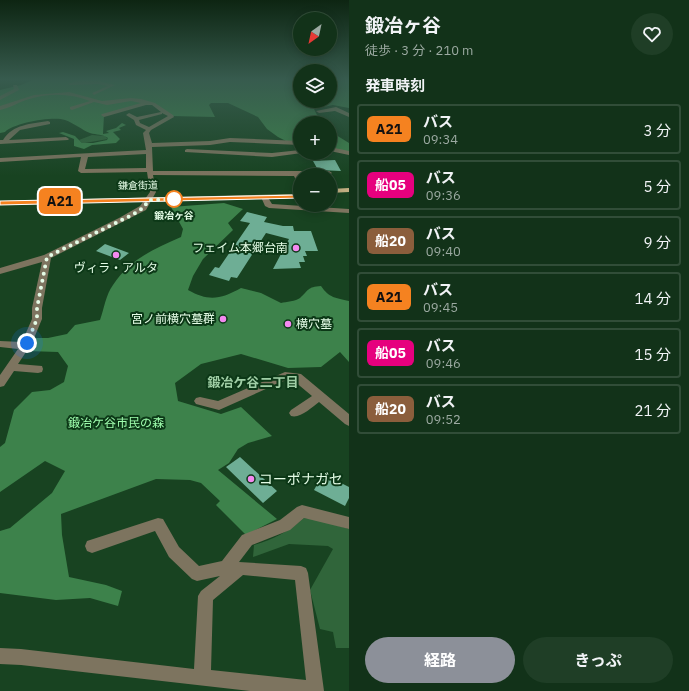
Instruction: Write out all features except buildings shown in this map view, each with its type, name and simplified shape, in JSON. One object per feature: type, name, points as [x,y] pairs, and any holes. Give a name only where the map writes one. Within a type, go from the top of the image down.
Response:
[{"type":"main road","points":[[337,191],[349,190]]},
{"type":"main road","name":"鎌倉街道","points":[[0,203],[293,192]]},
{"type":"main road","name":"鎌倉街道","points":[[0,197],[293,196]]},
{"type":"main road","points":[[337,196],[349,196]]},
{"type":"street","points":[[104,115],[117,111]]},
{"type":"street","points":[[0,271],[47,257],[132,215],[143,208],[150,197],[153,188],[150,180],[149,148],[146,133],[172,116],[164,111]]},
{"type":"street","points":[[136,119],[160,113]]},
{"type":"street","points":[[129,115],[136,119],[138,124],[149,130]]},
{"type":"street","points":[[3,142],[11,131],[18,128],[48,124]]},
{"type":"street","points":[[3,142],[58,143],[66,139]]},
{"type":"street","points":[[0,160],[23,160],[230,140],[293,143]]},
{"type":"street","points":[[337,150],[349,153]]},
{"type":"street","points":[[187,151],[272,155],[293,153]]},
{"type":"street","points":[[85,154],[81,171],[293,174]]},
{"type":"street","points":[[265,197],[268,206],[349,211]]},
{"type":"street","points":[[0,383],[27,343],[37,319],[37,308],[47,257]]},
{"type":"street","points":[[0,344],[24,346]]},
{"type":"street","points":[[10,367],[38,369]]},
{"type":"street","points":[[200,400],[219,406],[285,376],[297,377],[349,421]]},
{"type":"street","points":[[295,413],[320,396]]},
{"type":"street","points":[[92,546],[158,524],[174,552],[197,574],[226,567],[247,540],[284,525],[302,511],[349,523]]},
{"type":"street","points":[[0,656],[21,656],[202,678],[316,689],[301,574],[242,568],[206,596],[202,678]]},
{"type":"green space","points":[[0,111],[117,111],[104,115],[103,134],[109,133],[106,131],[116,128],[122,123],[126,125],[119,128],[121,130],[113,132],[120,139],[116,143],[92,145],[84,149],[74,146],[74,139],[59,133],[63,132],[75,136],[82,143],[93,143],[107,140],[108,138],[102,135],[90,133],[68,121],[59,119],[25,123],[0,133]]},
{"type":"green space","points":[[164,111],[212,111],[215,117],[171,116]]},
{"type":"green space","points":[[246,111],[315,111],[318,116],[293,116],[293,143],[278,137],[267,129],[258,117]]},
{"type":"green space","points":[[92,135],[105,136],[108,139],[85,143],[82,143],[79,140]]},
{"type":"green space","points":[[337,136],[349,143],[349,153],[337,150]]},
{"type":"green space","name":"鍛冶ケ谷市民の森","points":[[224,203],[243,209],[228,223],[233,230],[203,259],[193,276],[188,290],[195,294],[215,298],[227,295],[241,288],[261,293],[281,303],[294,301],[300,298],[311,288],[321,286],[330,295],[349,301],[349,362],[340,352],[321,367],[288,368],[241,354],[201,364],[175,383],[178,401],[221,414],[241,407],[272,436],[248,443],[238,449],[229,463],[218,470],[277,519],[246,535],[216,505],[220,501],[201,483],[190,480],[156,479],[61,514],[62,535],[69,577],[106,585],[122,591],[118,606],[90,598],[56,600],[0,593],[0,531],[10,528],[52,493],[65,471],[45,461],[0,492],[0,447],[5,443],[14,410],[32,392],[50,390],[64,382],[68,366],[58,352],[27,351],[35,338],[48,338],[67,334],[75,325],[100,320],[111,289],[127,268],[143,256],[181,237],[183,229],[171,207]]},
{"type":"green space","points":[[304,518],[319,520],[349,529],[349,648],[336,648],[333,632],[320,629],[310,590],[333,549],[328,546],[289,544],[253,557],[254,545],[280,534]]},
{"type":"bus line","name":"A21","points":[[0,203],[293,196]]},
{"type":"place","name":"鍛冶ヶ谷","points":[[174,199]]},
{"type":"place","name":"フェイム本郷台南","points":[[296,248]]},
{"type":"place","name":"ヴィラ・アルタ","points":[[116,255]]},
{"type":"place","name":"宮ノ前横穴墓群","points":[[223,319]]},
{"type":"place","name":"横穴墓","points":[[288,324]]},
{"type":"place","name":"コーポナガセ","points":[[251,479]]},
{"type":"district","name":"鍛冶ケ谷二丁目","points":[[253,382]]},
{"type":"route","points":[[27,343],[37,319],[37,308],[47,257],[132,215],[143,208],[144,204],[149,200],[178,199],[174,199]]}]
